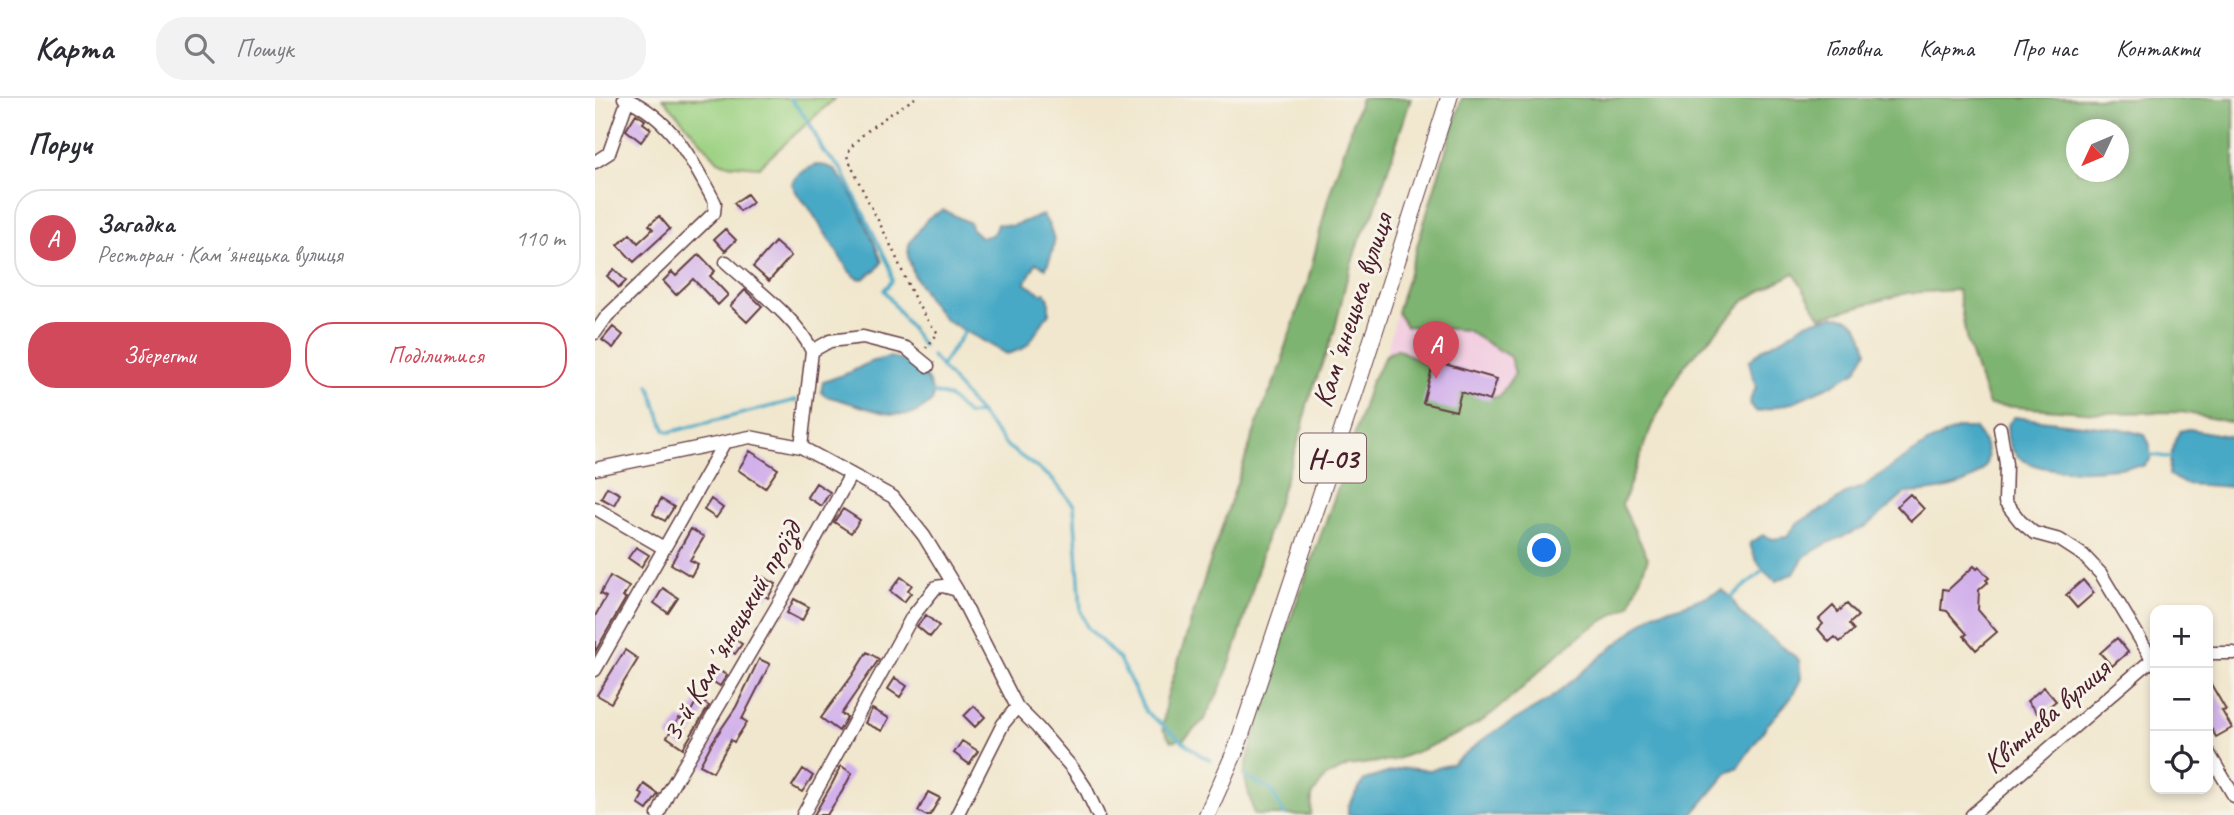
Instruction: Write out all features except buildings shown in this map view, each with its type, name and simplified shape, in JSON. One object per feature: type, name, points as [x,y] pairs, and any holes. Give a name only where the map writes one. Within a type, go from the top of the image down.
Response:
[{"type":"main road","name":"Камʼянецька вулиця","points":[[1207,815],[1237,747],[1449,98]]},
{"type":"street","points":[[595,162],[609,153],[626,99],[639,104],[675,135],[715,203],[714,213],[607,316],[595,332]]},
{"type":"street","points":[[726,262],[795,325],[812,351],[801,447]]},
{"type":"street","points":[[812,351],[829,341],[863,337],[906,348],[923,362]]},
{"type":"street","points":[[2000,428],[2006,464],[2005,502],[2034,533],[2060,540],[2083,555],[2101,574],[2150,654]]},
{"type":"street","points":[[595,469],[750,437],[801,447],[893,497],[924,536],[957,590],[1017,707],[1073,769],[1098,815]]},
{"type":"street","points":[[595,670],[724,443]]},
{"type":"street","name":"3-й Камʼянецький проїзд","points":[[658,815],[851,474]]},
{"type":"street","points":[[595,508],[664,548]]},
{"type":"street","points":[[803,815],[912,617],[936,587],[957,590]]},
{"type":"street","points":[[2213,653],[2234,653]]},
{"type":"street","name":"Квітнева вулиця","points":[[1972,815],[2150,663]]},
{"type":"street","points":[[957,815],[1003,724],[1017,707]]},
{"type":"street","points":[[2213,760],[2234,796]]},
{"type":"path","points":[[915,98],[859,138],[849,147],[847,156],[893,251],[906,285],[926,320],[938,333],[923,362]]},
{"type":"shaded area","points":[[1397,312],[1406,326],[1466,330],[1510,357],[1515,373],[1499,397],[1476,394],[1448,384],[1431,366],[1418,358],[1397,349],[1386,355]]},
{"type":"green space","points":[[663,98],[835,98],[759,167],[718,161]]},
{"type":"green space","points":[[1361,98],[1411,98],[1374,212],[1358,243],[1335,329],[1307,405],[1303,426],[1266,539],[1231,661],[1203,721],[1184,739],[1171,741],[1163,729],[1166,700],[1261,412],[1283,362],[1284,350],[1308,281],[1328,199]]},
{"type":"green space","points":[[1462,98],[2234,98],[2234,423],[2182,412],[2098,413],[1989,405],[1967,343],[1958,290],[1907,293],[1820,317],[1794,273],[1746,299],[1684,366],[1652,425],[1622,505],[1648,558],[1630,605],[1586,631],[1517,693],[1485,719],[1462,732],[1394,760],[1348,766],[1325,777],[1312,796],[1311,815],[1254,815],[1244,774],[1271,673],[1339,485],[1370,384],[1386,355],[1397,349],[1431,366],[1448,384],[1476,394],[1499,397],[1515,373],[1510,357],[1466,330],[1406,326],[1397,312]]},
{"type":"water","points":[[816,165],[831,168],[842,179],[862,215],[882,262],[863,279],[857,278],[849,271],[792,184],[805,170]]},
{"type":"water","points":[[943,210],[970,223],[971,228],[981,237],[992,234],[997,224],[1011,226],[1043,215],[1048,223],[1054,241],[1050,260],[1046,268],[1036,263],[1025,283],[1042,294],[1045,292],[1049,300],[1049,313],[1022,349],[1007,354],[945,320],[914,275],[908,257],[909,244],[928,218]]},
{"type":"water","points":[[1834,316],[1849,319],[1861,331],[1867,351],[1856,371],[1791,403],[1757,412],[1750,405],[1756,388],[1749,361],[1764,348],[1805,323]]},
{"type":"water","points":[[890,357],[913,366],[929,384],[933,400],[919,411],[904,414],[882,412],[825,396],[821,392],[823,382],[870,362]]},
{"type":"water","points":[[2014,417],[2126,430],[2145,435],[2150,445],[2150,460],[2143,466],[2090,470],[2049,469],[2031,464],[2017,456],[2009,443],[2007,426]]},
{"type":"water","points":[[1959,428],[1974,428],[1985,445],[1987,460],[1982,471],[1970,480],[1938,490],[1906,493],[1867,526],[1805,556],[1794,573],[1776,581],[1759,565],[1750,543],[1763,535],[1773,539],[1787,537],[1796,525],[1809,516],[1848,492],[1863,487],[1929,442]]},
{"type":"water","points":[[2189,429],[2234,437],[2234,487],[2185,484],[2169,475],[2177,436],[2180,431]]},
{"type":"water","points":[[1722,590],[1731,597],[1740,613],[1799,660],[1801,679],[1791,698],[1768,724],[1738,767],[1728,772],[1692,815],[1348,815],[1348,807],[1364,780],[1403,768],[1429,770],[1452,764],[1489,735],[1549,700],[1654,613]]},
{"type":"waterway","points":[[790,98],[809,122],[823,151],[842,170],[890,267],[892,281],[884,290],[923,346]]},
{"type":"waterway","points":[[941,366],[967,328]]},
{"type":"waterway","points":[[932,356],[1008,447],[1050,477],[1074,505],[1081,611],[1087,627],[1119,659],[1146,712],[1200,755],[1211,760]]},
{"type":"waterway","points":[[649,385],[665,430],[670,432],[796,400]]},
{"type":"waterway","points":[[928,391],[949,397],[968,415],[981,413]]},
{"type":"waterway","points":[[2146,454],[2173,458]]},
{"type":"waterway","points":[[1729,599],[1766,568]]},
{"type":"waterway","points":[[1244,776],[1270,789],[1285,815]]},
{"type":"place","name":"Загадка","points":[[1436,379]]}]
